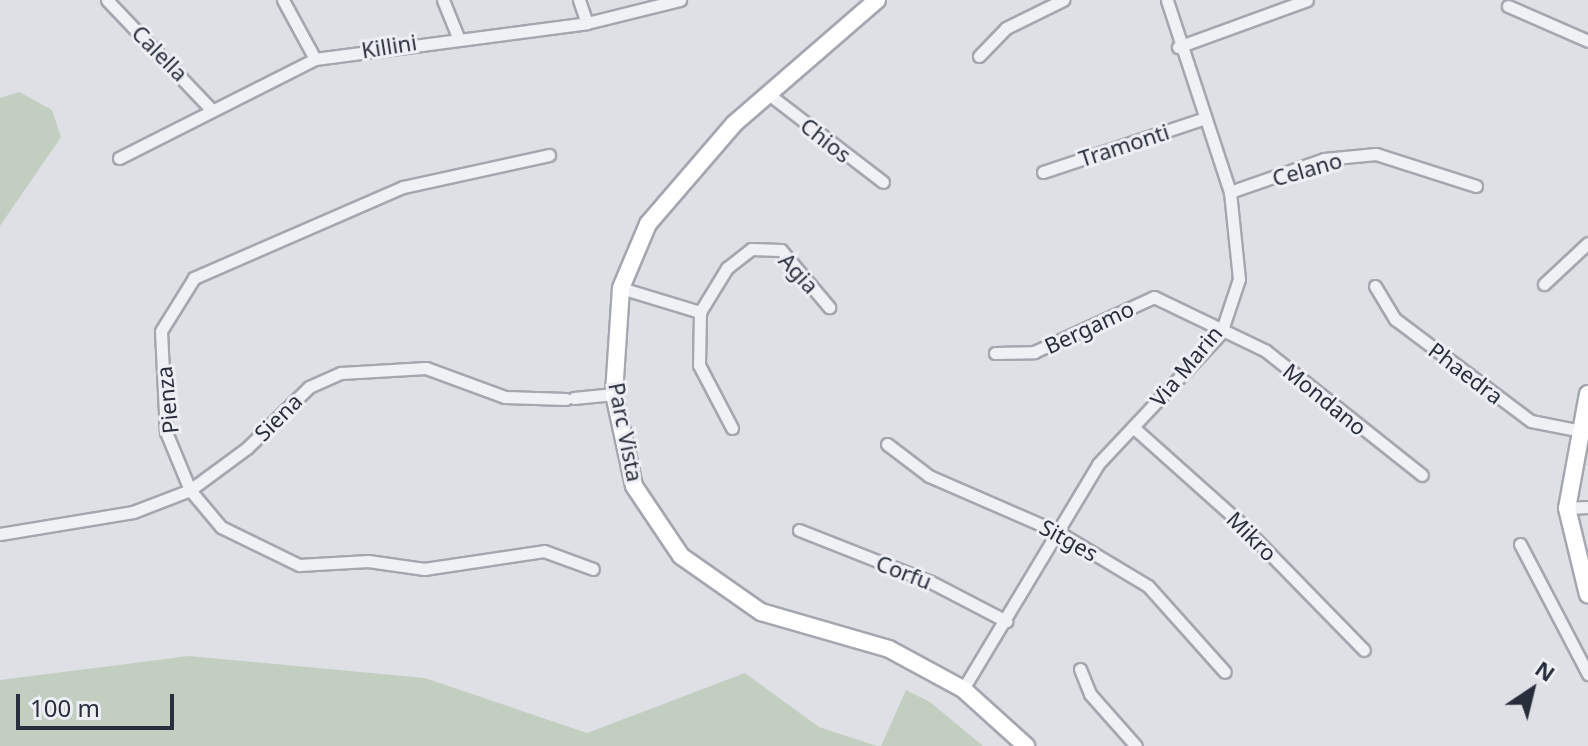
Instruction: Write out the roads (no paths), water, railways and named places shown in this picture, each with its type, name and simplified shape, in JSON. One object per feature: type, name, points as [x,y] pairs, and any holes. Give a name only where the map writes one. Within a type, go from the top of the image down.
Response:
[{"type":"street","name":"Calella","points":[[107,0],[210,108]]},
{"type":"street","points":[[283,0],[315,59]]},
{"type":"street","points":[[443,0],[458,37]]},
{"type":"street","points":[[579,0],[587,23]]},
{"type":"street","name":"Killini","points":[[119,158],[210,108],[315,59],[458,37],[667,12],[680,0]]},
{"type":"street","name":"Parc Vista","points":[[877,0],[771,96],[734,124],[648,224],[621,288],[614,394],[634,486],[681,556],[761,612],[889,649],[963,689],[1026,746]]},
{"type":"street","points":[[979,56],[1006,28],[1063,0]]},
{"type":"street","name":"Via Marin","points":[[963,689],[1098,464],[1221,333],[1239,279],[1230,192],[1178,47],[1167,0]]},
{"type":"street","points":[[1178,47],[1307,0]]},
{"type":"street","points":[[1508,6],[1588,41]]},
{"type":"street","name":"Chios","points":[[771,96],[883,182]]},
{"type":"street","name":"Tramonti","points":[[1043,172],[1205,118]]},
{"type":"street","name":"Celano","points":[[1230,192],[1324,159],[1376,154],[1476,186]]},
{"type":"street","name":"Pienza","points":[[549,155],[520,156],[403,187],[227,259],[178,293],[161,331],[166,432],[190,490],[221,527],[299,565],[368,561],[424,569],[544,551],[593,569]]},
{"type":"street","points":[[1544,284],[1588,243]]},
{"type":"street","name":"Agia","points":[[700,312],[739,256],[771,246],[806,275],[829,307]]},
{"type":"street","name":"Phaedra","points":[[1375,286],[1395,319],[1531,421],[1577,430]]},
{"type":"street","points":[[621,288],[700,312],[699,365],[732,428]]},
{"type":"street","name":"Bergamo","points":[[995,353],[1034,352],[1154,297],[1221,333]]},
{"type":"street","name":"Mondano","points":[[1221,333],[1266,351],[1422,475]]},
{"type":"street","name":"Siena","points":[[0,534],[133,512],[190,490],[247,448],[309,387],[341,373],[426,368],[505,397],[570,399],[614,394]]},
{"type":"street","points":[[1588,394],[1577,430],[1567,508],[1588,595]]},
{"type":"street","name":"Mikro","points":[[1133,427],[1238,521],[1364,650]]},
{"type":"street","name":"Sitges","points":[[887,444],[929,476],[1058,532],[1148,586],[1225,672]]},
{"type":"street","points":[[1567,508],[1588,507]]},
{"type":"street","name":"Corfu","points":[[799,530],[931,582],[1006,621]]},
{"type":"street","points":[[1520,544],[1588,674]]},
{"type":"street","points":[[1080,669],[1090,694],[1136,746]]}]
